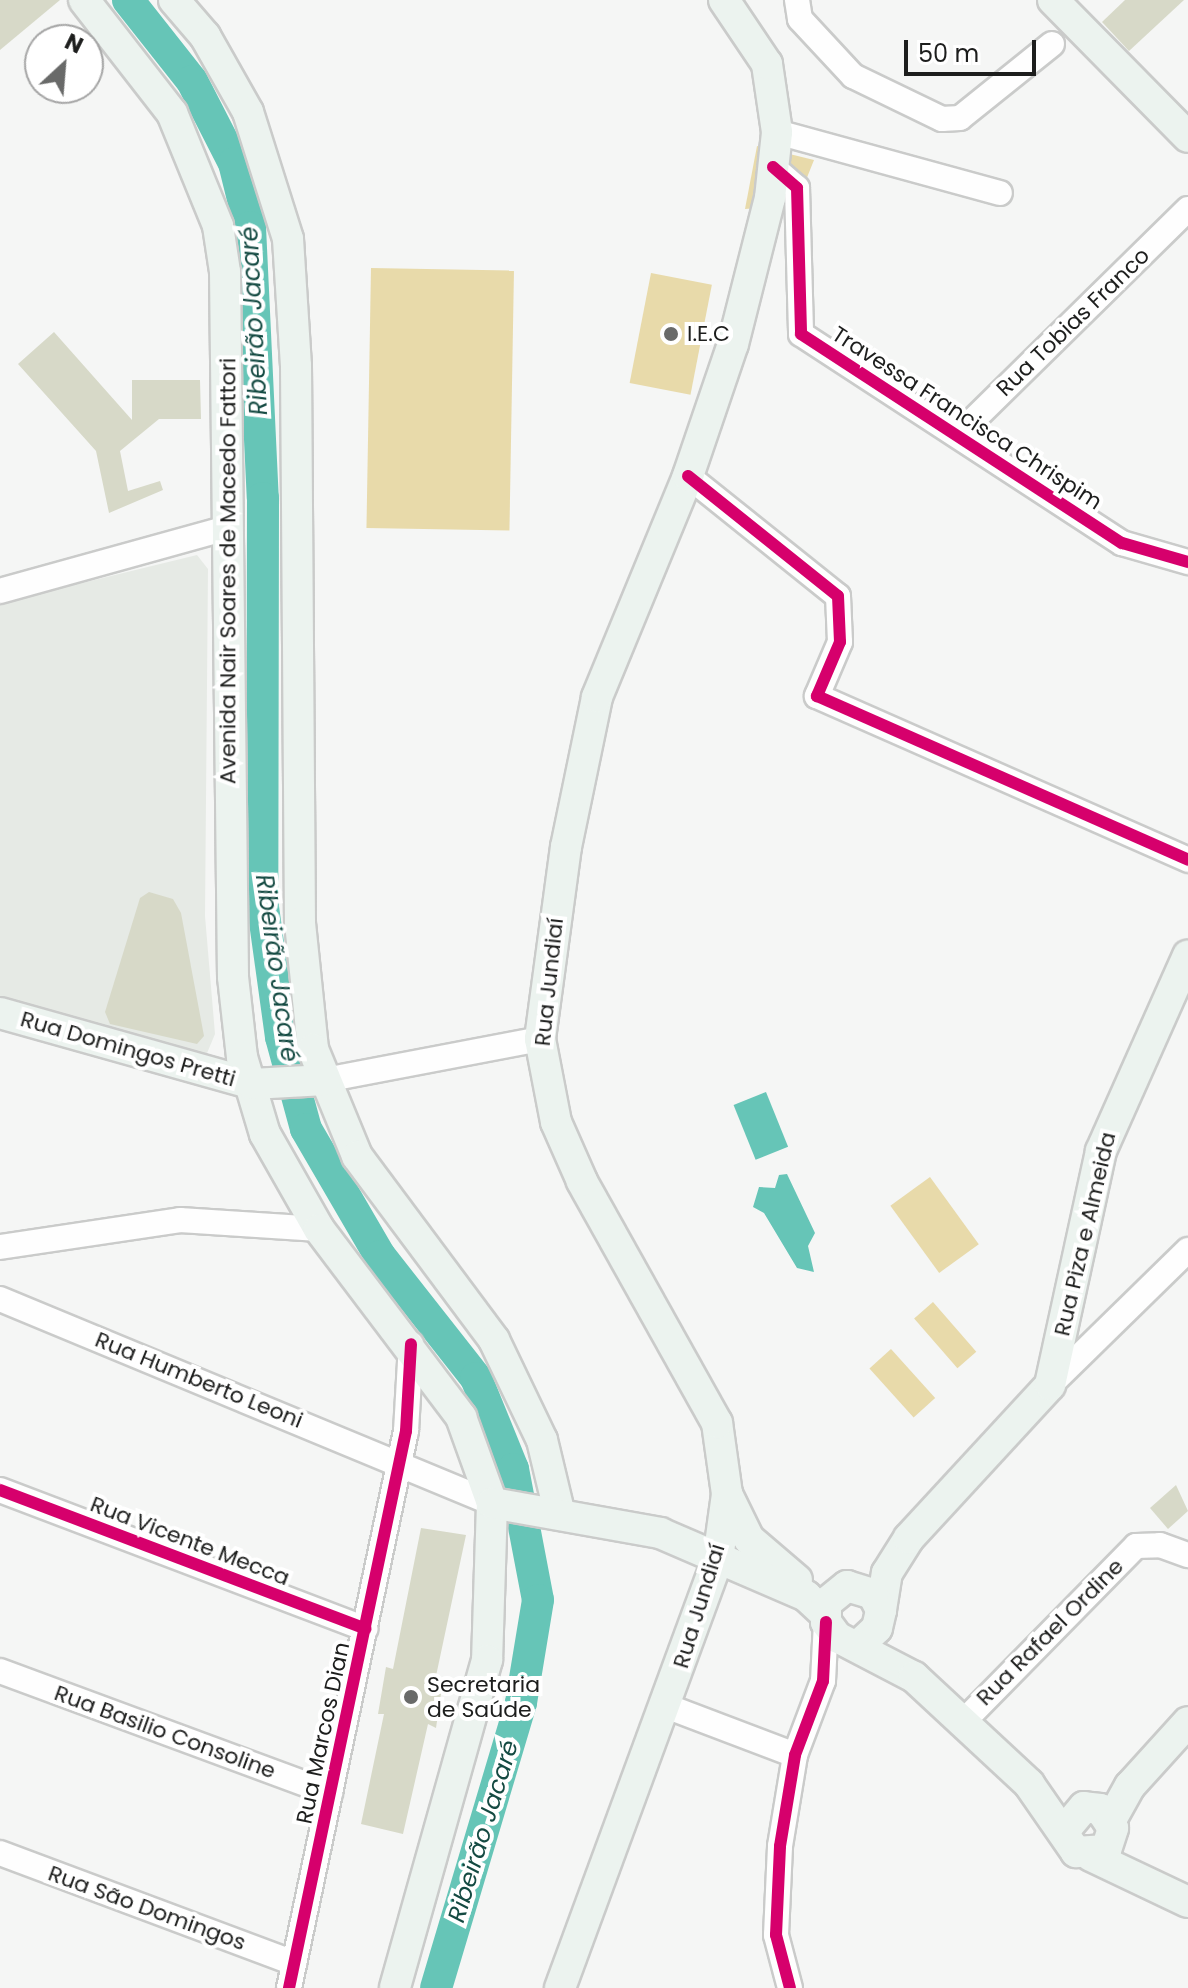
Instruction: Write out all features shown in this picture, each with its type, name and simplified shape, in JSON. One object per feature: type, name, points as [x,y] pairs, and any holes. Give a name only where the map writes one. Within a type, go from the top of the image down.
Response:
[{"type":"main road","name":"Avenida Nair Soares de Macedo Fattori","points":[[84,0],[172,113],[218,226],[225,272],[224,529],[233,977],[265,1134],[319,1229],[411,1344],[461,1417],[499,1504]]},
{"type":"main road","points":[[174,0],[205,36],[248,112],[288,239],[296,366],[300,923],[319,1080],[357,1156],[494,1340],[542,1440],[552,1511]]},
{"type":"main road","name":"Rua Jundiaí","points":[[560,1988],[718,1559],[727,1494],[717,1423],[582,1181],[556,1122],[540,1039],[566,847],[597,697],[688,476],[733,344],[773,167],[777,132],[767,64],[724,0]]},
{"type":"main road","points":[[1053,0],[1188,137]]},
{"type":"main road","name":"Rua Piza e Almeida","points":[[1050,1385],[1105,1139],[1188,956]]},
{"type":"main road","name":"Rua Domingos Pretti","points":[[0,1013],[256,1084],[319,1080]]},
{"type":"main road","points":[[834,1603],[909,1538],[1050,1385]]},
{"type":"main road","points":[[660,1533],[704,1524],[727,1494],[741,1527],[775,1567],[834,1603],[857,1644],[914,1677],[1029,1784],[1091,1827],[1141,1883],[1188,1902]]},
{"type":"main road","points":[[395,1988],[487,1660],[499,1504],[552,1511],[660,1533],[806,1596],[834,1603],[873,1594],[914,1677]]},
{"type":"main road","points":[[857,1644],[881,1615],[887,1573],[909,1538]]},
{"type":"main road","points":[[1091,1827],[1188,1722]]},
{"type":"street","points":[[797,0],[800,19],[853,76],[942,119],[960,118],[1052,44]]},
{"type":"street","points":[[777,132],[1000,193]]},
{"type":"street","name":"Travessa Francisca Chrispim","points":[[773,167],[797,188],[801,334],[959,434],[1122,543],[1188,562]]},
{"type":"street","name":"Rua Tobias Franco","points":[[959,434],[1188,209]]},
{"type":"street","points":[[688,476],[838,596],[840,642],[817,696],[1188,860]]},
{"type":"street","points":[[0,591],[224,529]]},
{"type":"street","name":"Rua Domingos Pretti","points":[[319,1080],[540,1039]]},
{"type":"street","points":[[0,1247],[180,1220],[319,1229]]},
{"type":"street","points":[[1050,1385],[1188,1250]]},
{"type":"street","name":"Rua Humberto Leoni","points":[[0,1299],[499,1504]]},
{"type":"street","name":"Rua Marcos Dian","points":[[289,1988],[398,1462],[411,1344]]},
{"type":"street","name":"Rua Vicente Mecca","points":[[0,1490],[365,1629]]},
{"type":"street","name":"Rua Rafael Ordine","points":[[962,1723],[1136,1546],[1160,1545],[1188,1555]]},
{"type":"street","points":[[790,1988],[776,1935],[777,1883],[795,1755],[823,1681],[834,1603]]},
{"type":"street","points":[[823,1681],[857,1644]]},
{"type":"street","name":"Rua Basilio Consoline","points":[[0,1671],[330,1793]]},
{"type":"street","points":[[666,1706],[795,1755]]},
{"type":"street","name":"Rua São Domingos","points":[[0,1853],[294,1963]]},
{"type":"shaded area","points":[[757,146],[814,160],[796,205],[745,209]]},
{"type":"shaded area","points":[[371,268],[514,270],[509,530],[366,528]]},
{"type":"shaded area","name":"I.E.C","points":[[651,273],[712,285],[690,395],[630,383]]},
{"type":"shaded area","points":[[197,555],[208,569],[205,916],[215,1034],[205,1058],[0,1000],[0,603]]},
{"type":"shaded area","points":[[766,1092],[788,1147],[756,1160],[734,1105]]},
{"type":"shaded area","points":[[787,1174],[815,1233],[808,1246],[814,1272],[797,1268],[764,1213],[753,1207],[759,1187],[775,1188],[779,1175]]},
{"type":"shaded area","points":[[930,1177],[979,1244],[939,1273],[890,1206]]},
{"type":"shaded area","points":[[933,1302],[976,1352],[957,1368],[914,1318]]},
{"type":"shaded area","points":[[891,1349],[935,1398],[914,1417],[869,1368]]},
{"type":"building","points":[[0,0],[60,0],[31,24],[24,24],[24,30],[0,50]]},
{"type":"building","points":[[1125,0],[1184,0],[1129,51],[1102,22]]},
{"type":"building","points":[[54,332],[132,420],[132,380],[200,380],[201,419],[159,419],[120,451],[128,491],[160,481],[163,490],[109,513],[96,451],[18,364]]},
{"type":"building","points":[[149,892],[173,899],[181,913],[204,1036],[197,1044],[110,1024],[105,1012],[140,898]]},
{"type":"building","points":[[1176,1485],[1188,1511],[1168,1529],[1150,1508]]},
{"type":"building","name":"Secretaria de Saúde","points":[[421,1528],[466,1535],[436,1676],[443,1680],[436,1728],[428,1724],[403,1834],[361,1824],[384,1714],[378,1714],[386,1667],[393,1669]]},
{"type":"waterway","name":"Ribeirão Jacaré","points":[[128,0],[192,81],[234,163],[250,227],[263,498],[262,900],[281,1037],[306,1129],[380,1256],[476,1378],[513,1469],[538,1600],[521,1703],[436,1988]]},
{"type":"cycle path","points":[[773,167],[797,188],[801,334],[1122,543],[1188,562]]},
{"type":"cycle path","points":[[688,476],[838,596],[840,642],[817,696],[1188,860]]},
{"type":"cycle path","points":[[289,1988],[406,1431],[411,1344]]},
{"type":"cycle path","points":[[0,1490],[365,1629]]},
{"type":"cycle path","points":[[790,1988],[776,1935],[780,1846],[795,1755],[823,1681],[826,1622]]},
{"type":"place","name":"I.E.C","points":[[671,334]]},
{"type":"place","name":"Secretaria de Saúde","points":[[411,1697]]}]
